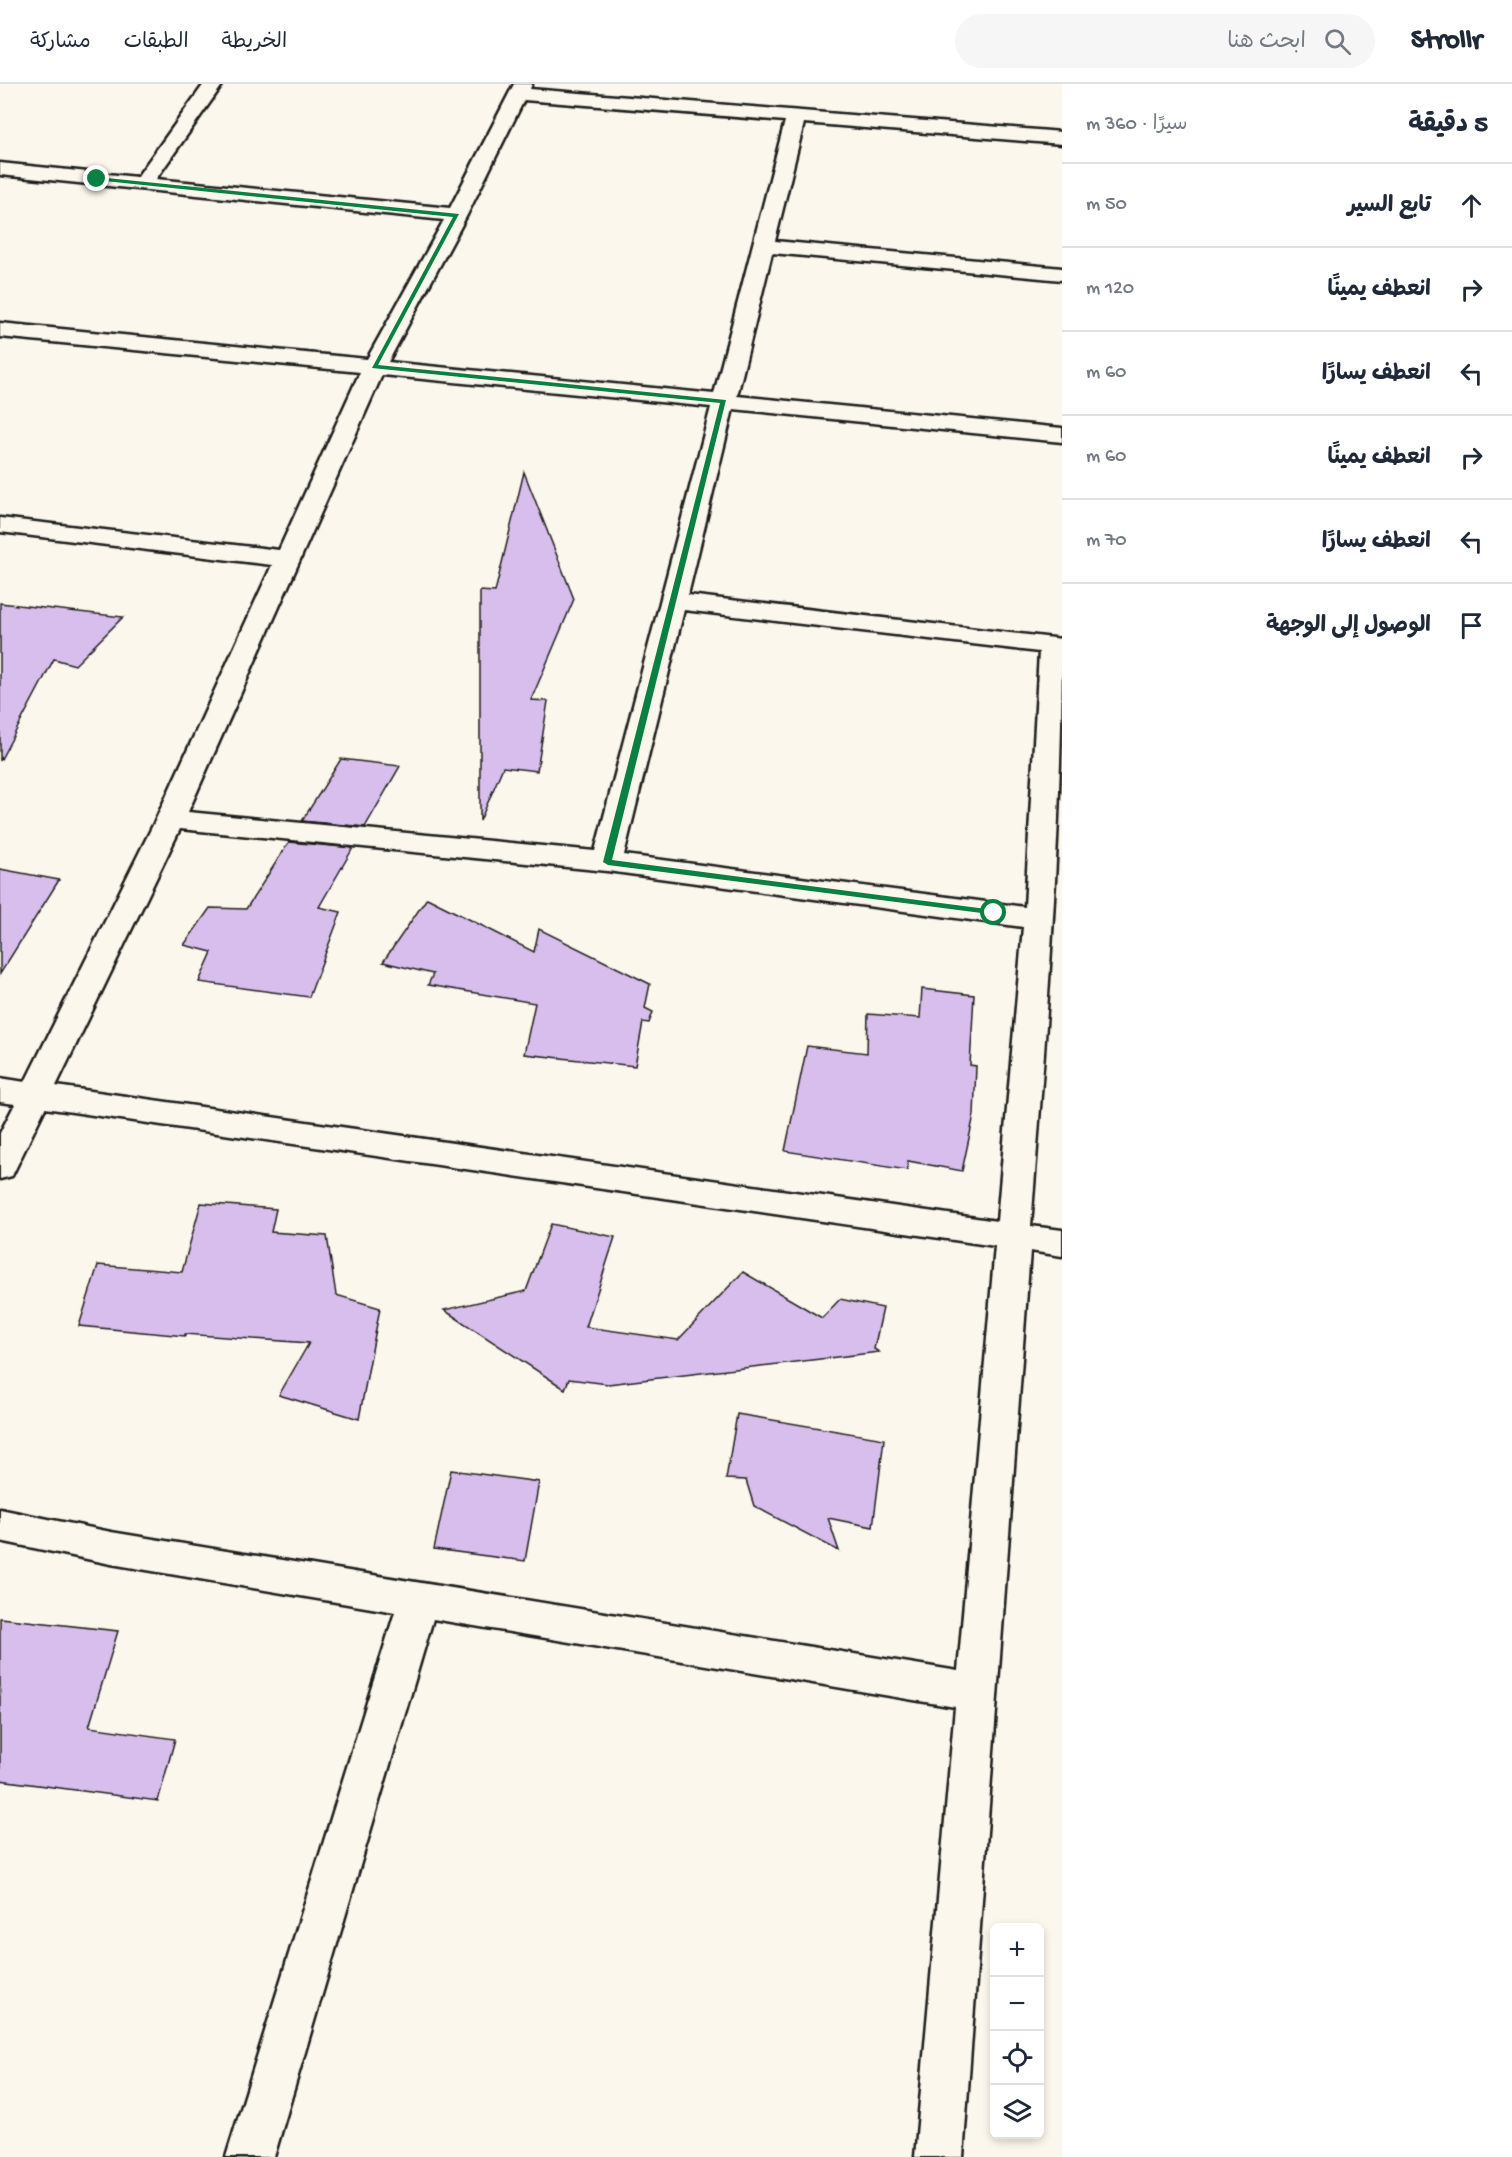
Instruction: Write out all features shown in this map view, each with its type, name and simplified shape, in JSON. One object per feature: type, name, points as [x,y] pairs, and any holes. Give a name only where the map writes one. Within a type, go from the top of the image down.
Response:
[{"type":"street","points":[[142,184],[214,84]]},
{"type":"street","points":[[0,1167],[170,819],[374,367],[456,215],[520,89],[796,116],[1062,138]]},
{"type":"street","points":[[608,862],[796,116]]},
{"type":"street","points":[[0,169],[456,215]]},
{"type":"street","points":[[764,246],[1062,274]]},
{"type":"street","points":[[0,330],[1062,435]]},
{"type":"street","points":[[0,525],[288,559]]},
{"type":"street","points":[[674,601],[1057,646],[1039,919],[939,2157]]},
{"type":"street","points":[[170,819],[608,862],[1039,919]]},
{"type":"street","points":[[0,1090],[1062,1243]]},
{"type":"street","points":[[0,1526],[111,1548],[976,1692]]},
{"type":"street","points":[[250,2157],[419,1600]]},
{"type":"building","points":[[524,472],[574,599],[531,700],[548,701],[537,771],[503,767],[480,821],[480,591],[495,592]]},
{"type":"building","points":[[0,603],[123,617],[75,665],[54,659],[0,761]]},
{"type":"building","points":[[341,759],[400,766],[365,827],[302,821]]},
{"type":"building","points":[[289,842],[353,848],[319,907],[341,912],[309,997],[199,982],[212,952],[184,945],[210,908],[246,909]]},
{"type":"building","points":[[0,869],[59,880],[0,974]]},
{"type":"building","points":[[427,898],[534,952],[539,929],[650,984],[645,1008],[653,1012],[649,1023],[643,1022],[635,1066],[524,1054],[535,1003],[428,985],[433,974],[383,962]]},
{"type":"building","points":[[922,989],[974,995],[970,1065],[976,1066],[974,1115],[962,1171],[908,1161],[907,1170],[785,1151],[807,1046],[867,1053],[868,1014],[920,1018]]},
{"type":"building","points":[[201,1203],[276,1209],[271,1232],[327,1236],[336,1295],[380,1308],[359,1419],[279,1395],[309,1343],[185,1334],[185,1336],[79,1326],[98,1265],[182,1272]]},
{"type":"building","points":[[551,1224],[615,1237],[586,1327],[678,1340],[743,1272],[822,1318],[840,1299],[883,1308],[874,1349],[879,1352],[608,1384],[569,1379],[565,1389],[444,1310],[526,1291]]},
{"type":"building","points":[[737,1414],[884,1439],[873,1527],[828,1518],[839,1551],[754,1506],[746,1480],[726,1479]]},
{"type":"building","points":[[451,1470],[539,1482],[525,1561],[434,1549]]},
{"type":"building","points":[[0,1618],[118,1631],[89,1727],[175,1739],[158,1801],[0,1780]]},
{"type":"route","points":[[97,179],[456,215],[374,367],[724,401],[608,862],[994,913]]}]
